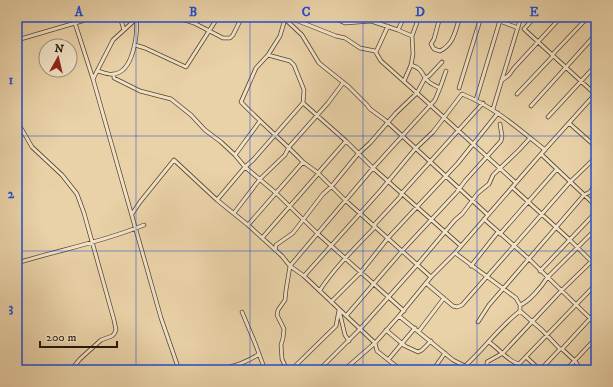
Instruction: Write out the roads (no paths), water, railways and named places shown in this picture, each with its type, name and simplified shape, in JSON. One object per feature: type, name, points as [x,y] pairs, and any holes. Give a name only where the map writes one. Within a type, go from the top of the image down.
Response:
[{"type":"highway","points":[[593,17],[596,20]]},
{"type":"street","points":[[73,17],[93,79],[161,318],[178,370]]},
{"type":"street","points":[[17,40],[92,17]]},
{"type":"street","points":[[120,17],[124,30]]},
{"type":"street","points":[[176,17],[210,30],[223,38],[230,38],[233,35],[242,17]]},
{"type":"street","points":[[194,23],[198,21],[199,17]]},
{"type":"street","points":[[135,45],[145,48],[186,68],[218,17]]},
{"type":"street","points":[[273,17],[282,17],[293,20],[312,20],[322,17]]},
{"type":"street","points":[[332,17],[345,23],[362,23],[371,21],[412,36]]},
{"type":"street","points":[[398,30],[404,17]]},
{"type":"street","points":[[404,81],[411,65],[413,54],[412,36],[419,17]]},
{"type":"street","points":[[440,17],[434,39],[431,44],[434,49],[440,51],[447,48],[452,41],[460,17]]},
{"type":"street","points":[[460,88],[481,17]]},
{"type":"street","points":[[489,17],[518,28]]},
{"type":"street","points":[[476,100],[501,17]]},
{"type":"street","points":[[493,109],[521,17]]},
{"type":"street","points":[[344,370],[374,343],[404,312],[431,277],[455,253],[544,150],[596,94],[524,29],[535,17]]},
{"type":"street","points":[[501,81],[509,75],[561,17]]},
{"type":"street","points":[[517,94],[588,17]]},
{"type":"street","points":[[93,79],[113,40],[137,18]]},
{"type":"street","points":[[98,70],[114,74],[120,72],[124,68],[133,53],[137,18]]},
{"type":"street","points":[[285,19],[280,36],[268,55],[256,68],[241,102],[289,147],[302,162],[318,174],[431,277]]},
{"type":"street","points":[[285,19],[302,35],[319,64],[349,87],[370,109],[388,123],[488,215]]},
{"type":"street","points":[[293,20],[345,38],[360,48],[376,52],[381,61],[516,183]]},
{"type":"street","points":[[376,52],[388,26]]},
{"type":"street","points":[[531,106],[596,34]]},
{"type":"street","points":[[217,200],[303,103],[304,90],[294,65],[290,61],[268,55]]},
{"type":"street","points":[[275,250],[276,245],[293,233],[323,194],[331,187],[358,154],[416,93],[425,78],[430,76],[442,62]]},
{"type":"street","points":[[411,65],[420,70],[426,80],[440,88]]},
{"type":"street","points":[[548,117],[596,65]]},
{"type":"street","points":[[287,370],[282,359],[281,344],[284,329],[277,315],[278,310],[286,300],[290,266],[317,232],[435,100],[446,71]]},
{"type":"street","points":[[114,74],[114,78],[120,82],[140,91],[172,99],[191,115],[205,130],[235,155],[245,167],[276,192],[290,207],[404,312]]},
{"type":"street","points":[[234,214],[260,179],[285,155],[289,147],[328,103],[343,83]]},
{"type":"street","points":[[304,276],[444,118],[462,94],[493,109],[544,150]]},
{"type":"street","points":[[303,103],[416,207],[461,246]]},
{"type":"street","points":[[320,290],[357,244],[375,227],[375,224],[402,193],[483,104]]},
{"type":"street","points":[[331,302],[361,272],[388,238],[458,163],[498,113]]},
{"type":"street","points":[[17,121],[32,147],[62,175],[76,194],[84,213],[116,330],[112,336],[101,340],[96,344],[71,370]]},
{"type":"street","points":[[235,155],[260,121]]},
{"type":"street","points":[[569,122],[596,147]]},
{"type":"street","points":[[346,316],[502,139],[500,124]]},
{"type":"street","points":[[319,370],[360,329],[478,193],[489,184],[493,175],[530,138]]},
{"type":"street","points":[[262,238],[346,141]]},
{"type":"street","points":[[541,154],[596,206]]},
{"type":"street","points":[[427,284],[453,306],[457,307],[462,305],[570,182],[596,156]]},
{"type":"street","points":[[132,214],[174,160],[217,200],[248,225],[290,266],[320,290],[374,343],[377,350],[401,370]]},
{"type":"street","points":[[248,225],[302,162]]},
{"type":"street","points":[[471,266],[557,170]]},
{"type":"street","points":[[478,322],[489,305],[584,195],[590,192],[596,183]]},
{"type":"street","points":[[512,187],[596,266]]},
{"type":"street","points":[[540,272],[596,212]]},
{"type":"street","points":[[484,219],[596,324]]},
{"type":"street","points":[[17,263],[48,253],[61,252],[120,235],[144,225]]},
{"type":"street","points":[[520,305],[524,304],[547,278],[596,229]]},
{"type":"street","points":[[455,253],[516,298],[520,305],[520,311],[548,335],[575,361],[582,370]]},
{"type":"street","points":[[488,370],[487,362],[503,353],[596,257]]},
{"type":"street","points":[[517,364],[548,335],[596,284]]},
{"type":"street","points":[[388,360],[401,343],[417,330],[444,298]]},
{"type":"street","points":[[339,310],[344,331],[349,341]]},
{"type":"street","points":[[291,370],[336,326],[339,310]]},
{"type":"street","points":[[455,370],[459,366],[465,366],[511,318],[520,311]]},
{"type":"street","points":[[242,312],[265,370]]},
{"type":"street","points":[[526,357],[539,369],[544,366],[596,312]]},
{"type":"street","points":[[399,316],[453,360],[472,370]]},
{"type":"street","points":[[386,330],[405,346],[418,352],[431,341]]},
{"type":"street","points":[[566,370],[596,339]]},
{"type":"street","points":[[489,342],[517,364],[520,370]]},
{"type":"street","points":[[432,370],[445,353]]},
{"type":"street","points":[[219,370],[237,366],[259,354]]}]
